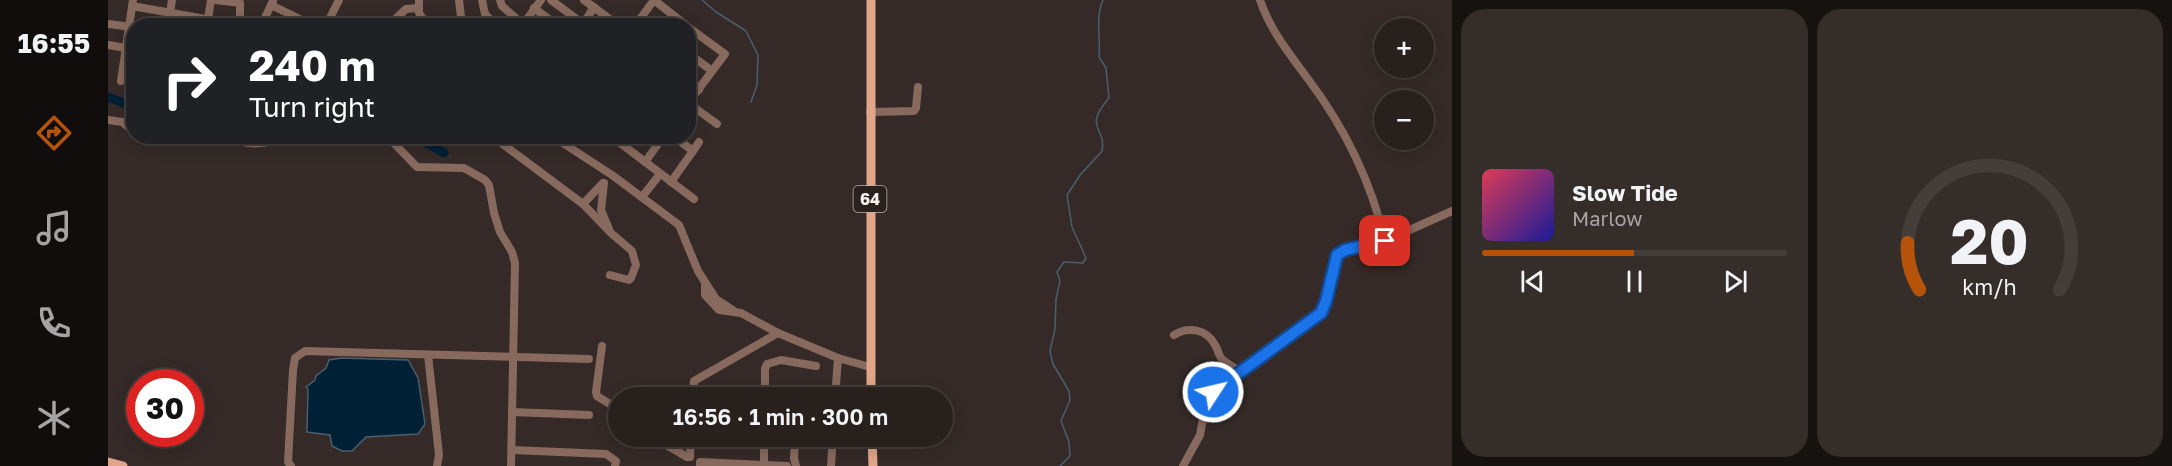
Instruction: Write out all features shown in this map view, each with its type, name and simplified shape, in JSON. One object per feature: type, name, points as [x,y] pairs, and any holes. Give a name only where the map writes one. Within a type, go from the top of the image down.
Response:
[{"type":"main road","name":"64","points":[[871,0],[871,387]]},
{"type":"main road","points":[[872,447],[873,466]]},
{"type":"main road","points":[[108,462],[123,466]]},
{"type":"street","points":[[169,18],[172,0]]},
{"type":"street","points":[[209,18],[211,0]]},
{"type":"street","points":[[216,0],[239,2],[241,4],[240,18]]},
{"type":"street","points":[[330,18],[339,0]]},
{"type":"street","points":[[459,0],[462,18]]},
{"type":"street","points":[[482,0],[485,14],[489,18]]},
{"type":"street","points":[[500,0],[502,6],[515,18]]},
{"type":"street","points":[[528,18],[541,0]]},
{"type":"street","points":[[551,0],[575,18]]},
{"type":"street","points":[[641,18],[654,0],[678,18]]},
{"type":"street","points":[[1260,0],[1267,19],[1279,40],[1338,123],[1353,150],[1377,209],[1385,241]]},
{"type":"street","points":[[265,18],[272,2],[300,18]]},
{"type":"street","points":[[586,18],[589,2],[609,18]]},
{"type":"street","points":[[132,18],[133,3],[191,18]]},
{"type":"street","points":[[396,18],[406,9],[419,4],[425,18]]},
{"type":"street","points":[[534,8],[547,18]]},
{"type":"street","points":[[108,24],[126,26]]},
{"type":"street","points":[[696,32],[725,54],[696,94]]},
{"type":"street","points":[[108,45],[126,48],[121,81]]},
{"type":"street","points":[[696,59],[712,71]]},
{"type":"street","points":[[870,112],[914,111],[918,87]]},
{"type":"street","points":[[696,108],[717,124]]},
{"type":"street","points":[[108,120],[122,122],[126,125]]},
{"type":"street","points":[[671,182],[699,142]]},
{"type":"street","points":[[395,144],[417,167],[464,168],[485,180],[489,185],[500,232],[512,252],[515,263],[511,466]]},
{"type":"street","points":[[503,144],[583,204],[632,251],[636,265],[630,279],[610,275]]},
{"type":"street","points":[[564,144],[612,174],[680,225],[698,271],[705,282],[705,295],[719,310],[741,314],[778,333],[838,358],[870,367]]},
{"type":"street","points":[[621,144],[694,199]]},
{"type":"street","points":[[645,162],[658,144]]},
{"type":"street","points":[[683,144],[693,152]]},
{"type":"street","points":[[583,204],[612,174]]},
{"type":"street","points":[[642,197],[660,174]]},
{"type":"street","points":[[604,183],[601,210],[611,233]]},
{"type":"street","points":[[1183,466],[1200,435],[1207,397],[1321,313],[1337,255],[1345,250],[1385,241],[1452,211]]},
{"type":"street","points":[[1174,335],[1191,330],[1200,331],[1214,342],[1223,360],[1234,366],[1240,373]]},
{"type":"street","points":[[694,387],[694,381],[778,333]]},
{"type":"street","points":[[602,346],[596,392],[597,396],[608,402]]},
{"type":"street","points":[[291,466],[288,462],[293,370],[295,358],[305,351],[588,359]]},
{"type":"street","points":[[428,355],[439,455],[437,466]]},
{"type":"street","points":[[836,387],[838,358]]},
{"type":"street","points":[[765,387],[767,364],[781,360],[816,366]]},
{"type":"street","points":[[512,412],[589,415]]},
{"type":"street","points":[[670,447],[687,457],[690,457],[690,447]]},
{"type":"street","points":[[764,447],[764,465]]},
{"type":"street","points":[[795,447],[796,466]]},
{"type":"street","points":[[831,466],[832,447]]},
{"type":"street","points":[[512,450],[606,454],[616,461],[615,466]]},
{"type":"street","points":[[700,466],[700,462],[788,466]]},
{"type":"water","points":[[341,358],[408,360],[418,378],[425,424],[418,434],[366,437],[352,451],[342,451],[332,446],[330,435],[307,432],[308,389],[306,387],[326,368],[329,360]]},
{"type":"waterway","points":[[702,0],[746,31],[758,55],[757,85],[751,102]]},
{"type":"waterway","points":[[1060,466],[1070,456],[1069,442],[1061,421],[1070,400],[1069,391],[1053,364],[1050,351],[1055,329],[1056,299],[1060,281],[1057,272],[1064,262],[1083,263],[1086,258],[1072,227],[1067,195],[1080,175],[1102,151],[1103,143],[1096,122],[1101,108],[1109,98],[1106,68],[1099,57],[1099,21],[1103,0]]},
{"type":"waterway","points":[[108,97],[126,104]]},
{"type":"waterway","points":[[429,144],[444,153]]},
{"type":"route","points":[[1213,392],[1321,313],[1337,255],[1345,250],[1385,241]]}]
